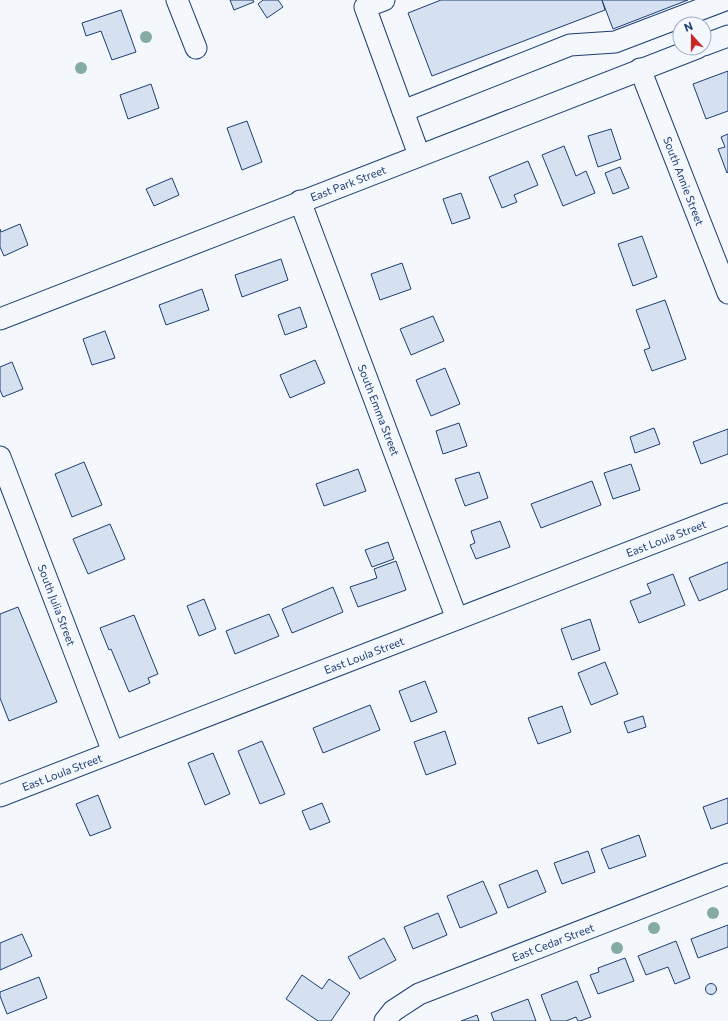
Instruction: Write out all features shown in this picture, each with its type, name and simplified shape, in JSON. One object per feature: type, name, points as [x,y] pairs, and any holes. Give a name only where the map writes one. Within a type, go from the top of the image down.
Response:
[{"type":"street","points":[[177,0],[196,48]]},
{"type":"street","points":[[384,0],[365,8],[419,155]]},
{"type":"street","points":[[403,111],[570,45],[615,42],[725,0]]},
{"type":"street","points":[[712,42],[728,36]]},
{"type":"street","name":"East Park Street","points":[[0,319],[675,56]]},
{"type":"street","name":"South Annie Street","points":[[640,69],[728,293]]},
{"type":"street","name":"South Emma Street","points":[[300,201],[457,619]]},
{"type":"street","name":"South Julia Street","points":[[0,458],[113,752]]},
{"type":"street","name":"East Loula Street","points":[[0,796],[728,514]]},
{"type":"street","name":"East Cedar Street","points":[[385,1021],[393,1012],[419,994],[728,874]]},
{"type":"building","points":[[230,0],[253,0],[254,2],[234,10]]},
{"type":"building","points":[[263,0],[278,0],[283,7],[267,18],[258,4]]},
{"type":"building","points":[[441,0],[602,0],[605,10],[432,76],[408,13]]},
{"type":"building","points":[[602,0],[688,0],[613,29]]},
{"type":"building","points":[[121,10],[136,52],[112,60],[101,31],[86,36],[82,23]]},
{"type":"building","points":[[728,71],[728,111],[706,119],[693,84]]},
{"type":"building","points":[[151,84],[159,108],[128,119],[120,95]]},
{"type":"building","points":[[247,121],[262,162],[242,170],[227,128]]},
{"type":"building","points":[[611,129],[621,159],[598,167],[588,136]]},
{"type":"building","points":[[728,134],[727,173],[718,149],[725,147],[721,137]]},
{"type":"building","points":[[564,146],[576,176],[586,171],[595,193],[563,206],[542,155]]},
{"type":"building","points":[[528,161],[538,185],[514,195],[517,202],[502,208],[489,177]]},
{"type":"building","points":[[620,167],[629,188],[613,194],[605,173]]},
{"type":"building","points":[[172,178],[179,195],[154,206],[146,189]]},
{"type":"building","points":[[461,193],[470,218],[452,224],[443,199]]},
{"type":"building","points":[[20,224],[28,245],[4,256],[0,247],[0,229],[1,232]]},
{"type":"building","points":[[642,236],[657,277],[633,286],[618,244]]},
{"type":"building","points":[[281,259],[288,280],[242,297],[235,275]]},
{"type":"building","points":[[402,263],[411,289],[380,300],[371,274]]},
{"type":"building","points":[[202,289],[209,310],[166,325],[159,305]]},
{"type":"building","points":[[665,300],[686,359],[652,371],[644,350],[650,348],[636,310]]},
{"type":"building","points":[[300,307],[307,327],[285,335],[278,315]]},
{"type":"building","points":[[433,316],[444,341],[411,355],[400,329]]},
{"type":"building","points":[[105,331],[115,358],[92,365],[83,339]]},
{"type":"building","points":[[315,360],[325,383],[290,398],[280,375]]},
{"type":"building","points":[[12,362],[23,389],[3,397],[0,390],[0,367]]},
{"type":"building","points":[[445,368],[460,404],[431,416],[416,380]]},
{"type":"building","points":[[459,423],[467,446],[443,454],[436,431]]},
{"type":"building","points":[[654,428],[660,444],[635,453],[630,437]]},
{"type":"building","points":[[728,429],[728,454],[701,464],[693,442]]},
{"type":"building","points":[[84,462],[102,505],[72,517],[55,474]]},
{"type":"building","points":[[631,464],[640,490],[613,499],[604,473]]},
{"type":"building","points":[[358,469],[366,491],[324,506],[316,484]]},
{"type":"building","points":[[479,472],[488,498],[465,506],[455,479]]},
{"type":"building","points":[[592,481],[601,505],[541,528],[531,504]]},
{"type":"building","points":[[500,521],[510,547],[476,559],[470,545],[475,543],[471,531]]},
{"type":"building","points":[[110,524],[125,559],[88,574],[73,539]]},
{"type":"building","points":[[388,542],[394,559],[372,567],[365,550]]},
{"type":"building","points":[[396,561],[406,590],[358,607],[350,587],[377,578],[374,569]]},
{"type":"building","points":[[728,562],[728,589],[699,601],[689,578]]},
{"type":"building","points":[[673,574],[685,605],[639,623],[630,601],[651,593],[647,584]]},
{"type":"building","points":[[333,587],[343,612],[292,633],[282,609]]},
{"type":"building","points":[[204,599],[216,629],[199,636],[187,606]]},
{"type":"building","points":[[18,607],[57,702],[9,721],[0,698],[0,614]]},
{"type":"building","points":[[269,614],[279,636],[235,654],[226,631]]},
{"type":"building","points":[[134,615],[158,674],[148,678],[150,683],[129,692],[111,649],[109,650],[100,628]]},
{"type":"building","points":[[590,619],[600,650],[572,660],[561,629]]},
{"type":"building","points":[[605,662],[618,694],[591,705],[578,673]]},
{"type":"building","points":[[425,681],[437,712],[411,722],[399,691]]},
{"type":"building","points":[[370,705],[380,730],[323,753],[313,728]]},
{"type":"building","points":[[562,706],[571,732],[538,744],[528,718]]},
{"type":"building","points":[[643,716],[646,727],[628,733],[624,722]]},
{"type":"building","points":[[445,731],[456,764],[426,775],[414,742]]},
{"type":"building","points":[[262,741],[285,794],[260,804],[238,751]]},
{"type":"building","points":[[213,753],[230,794],[205,805],[188,763]]},
{"type":"building","points":[[98,795],[111,828],[90,836],[76,804]]},
{"type":"building","points":[[728,798],[728,823],[711,829],[703,807]]},
{"type":"building","points":[[322,803],[330,822],[310,830],[302,811]]},
{"type":"building","points":[[639,835],[646,856],[609,869],[601,849]]},
{"type":"building","points":[[588,851],[595,872],[562,884],[554,863]]},
{"type":"building","points":[[537,870],[546,892],[508,908],[499,885]]},
{"type":"building","points":[[483,881],[497,913],[460,928],[447,896]]},
{"type":"building","points":[[438,913],[447,935],[413,949],[404,927]]},
{"type":"building","points":[[728,925],[728,947],[698,958],[691,939]]},
{"type":"building","points":[[22,934],[32,956],[0,970],[0,943]]},
{"type":"building","points":[[384,938],[396,960],[360,979],[348,957]]},
{"type":"building","points":[[676,941],[690,978],[675,984],[668,967],[646,975],[638,956]]},
{"type":"building","points":[[625,958],[634,981],[598,994],[590,975],[599,972],[598,968]]},
{"type":"building","points":[[302,975],[322,989],[329,979],[350,993],[331,1021],[318,1021],[286,999]]},
{"type":"building","points":[[39,977],[47,998],[7,1014],[0,996],[0,992]]},
{"type":"building","points":[[577,981],[591,1017],[580,1021],[578,1021],[576,1017],[566,1021],[551,1021],[541,995]]},
{"type":"building","points":[[709,984],[713,984],[715,985],[715,993],[709,994],[706,991],[706,987]]},
{"type":"building","points":[[528,999],[536,1021],[494,1021],[491,1013]]},
{"type":"building","points":[[477,1015],[479,1021],[461,1021]]}]
